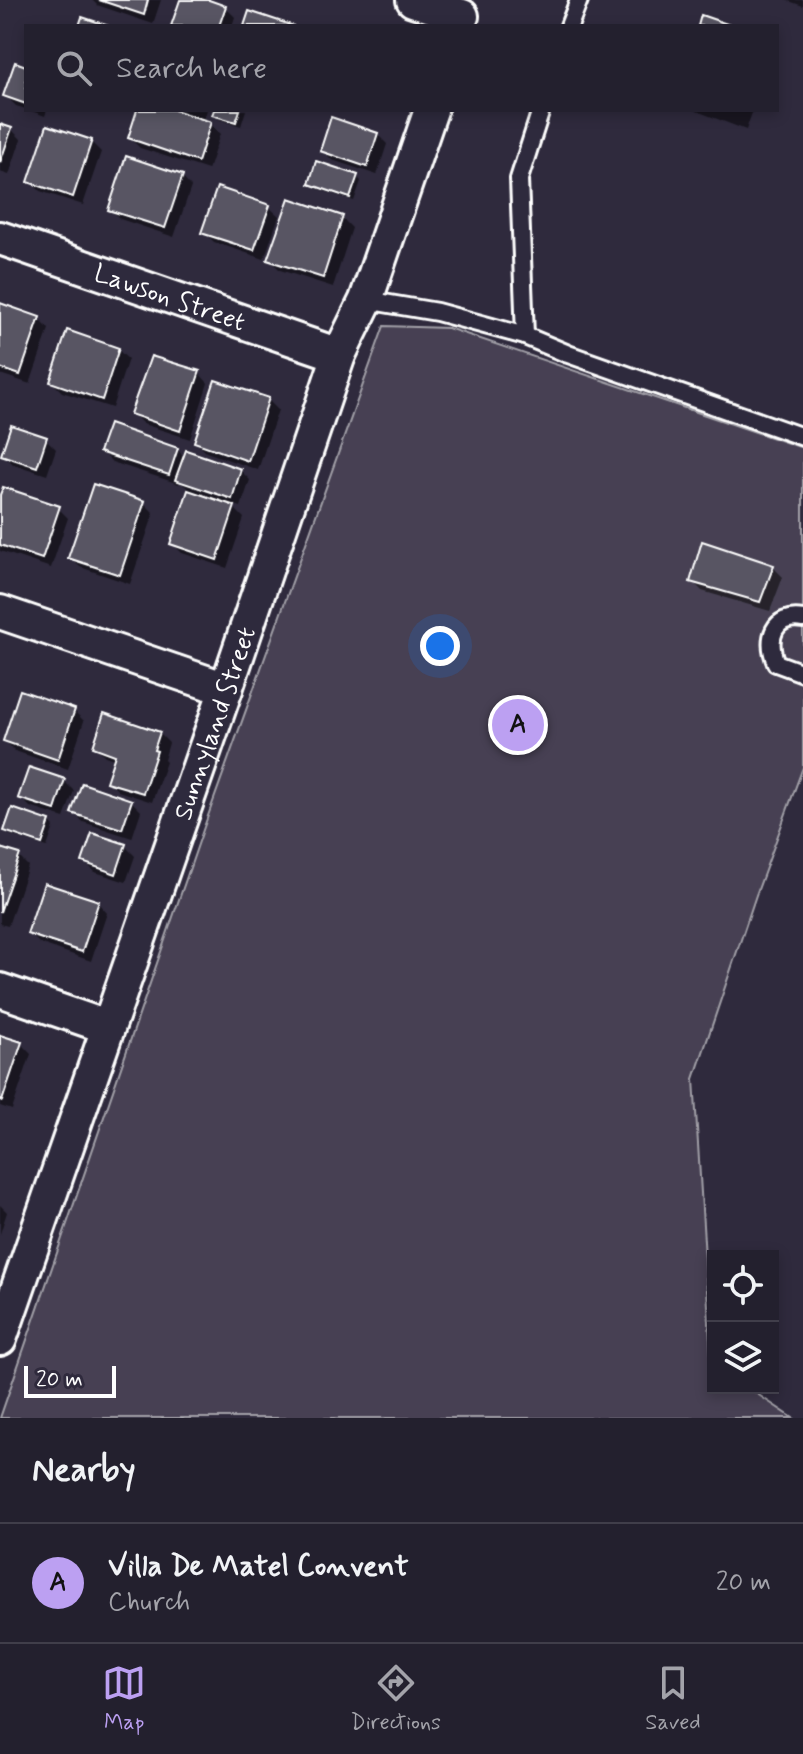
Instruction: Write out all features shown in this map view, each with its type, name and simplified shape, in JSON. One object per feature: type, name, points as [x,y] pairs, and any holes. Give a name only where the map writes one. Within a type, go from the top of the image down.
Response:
[{"type":"street","points":[[413,0],[463,14]]},
{"type":"street","name":"Sunnyland Street","points":[[0,1339],[339,355],[366,300],[430,112]]},
{"type":"street","name":"Lawson Street","points":[[0,238],[339,355]]},
{"type":"street","points":[[0,612],[226,689]]},
{"type":"street","points":[[0,990],[107,1027]]},
{"type":"lane","points":[[570,24],[579,0]]},
{"type":"lane","points":[[525,336],[519,179],[540,112]]},
{"type":"lane","points":[[366,300],[437,312],[525,336],[803,437]]},
{"type":"lane","points":[[803,619],[782,619],[770,648],[776,663],[803,673]]},
{"type":"shaded area","points":[[384,326],[448,328],[803,448],[803,767],[694,1079],[707,1290],[707,1394],[757,1394],[793,1418],[0,1418],[204,827]]},
{"type":"building","points":[[99,0],[148,0],[144,15]]},
{"type":"building","points":[[180,0],[209,0],[226,6],[220,24],[172,24]]},
{"type":"building","points":[[249,11],[288,24],[245,24]]},
{"type":"building","points":[[701,15],[727,24],[699,24]]},
{"type":"building","points":[[82,17],[103,24],[80,24]]},
{"type":"building","points":[[15,62],[24,65],[24,103],[3,96]]},
{"type":"building","points":[[136,112],[180,112],[211,122],[198,162],[128,138]]},
{"type":"building","points":[[213,112],[239,112],[236,122],[212,115]]},
{"type":"building","points":[[331,117],[378,133],[367,167],[320,151]]},
{"type":"building","points":[[0,124],[12,128],[0,163]]},
{"type":"building","points":[[47,125],[92,140],[73,197],[28,182]]},
{"type":"building","points":[[126,156],[183,175],[165,228],[108,210]]},
{"type":"building","points":[[316,161],[358,175],[350,198],[309,184]]},
{"type":"building","points":[[217,187],[270,205],[254,250],[201,233]]},
{"type":"building","points":[[289,198],[343,216],[323,278],[267,260]]},
{"type":"building","points":[[0,303],[40,317],[20,375],[0,368]]},
{"type":"building","points":[[67,330],[119,348],[102,400],[50,382]]},
{"type":"building","points":[[151,356],[200,371],[180,431],[130,414]]},
{"type":"building","points":[[215,380],[269,398],[248,461],[194,442]]},
{"type":"building","points":[[109,424],[178,448],[169,475],[99,452]]},
{"type":"building","points":[[11,425],[47,437],[37,467],[1,455]]},
{"type":"building","points":[[186,450],[241,469],[232,499],[175,480]]},
{"type":"building","points":[[93,484],[145,501],[120,575],[68,558]]},
{"type":"building","points":[[3,487],[60,506],[42,559],[0,545],[0,495]]},
{"type":"building","points":[[188,490],[235,506],[217,560],[170,544]]},
{"type":"building","points":[[702,541],[774,565],[760,602],[690,582]]},
{"type":"building","points":[[20,690],[75,709],[58,760],[3,741]]},
{"type":"building","points":[[104,713],[160,732],[143,793],[106,782],[115,755],[93,747]]},
{"type":"building","points":[[29,767],[65,779],[55,810],[18,798]]},
{"type":"building","points":[[82,783],[132,800],[122,829],[71,813]]},
{"type":"building","points":[[12,808],[50,821],[42,844],[4,831]]},
{"type":"building","points":[[92,833],[126,844],[116,874],[82,862]]},
{"type":"building","points":[[0,848],[20,854],[0,912]]},
{"type":"building","points":[[44,883],[99,901],[82,952],[27,934]]},
{"type":"building","points":[[0,1035],[22,1042],[2,1101],[0,1100]]},
{"type":"place","name":"Villa De Matel Convent","points":[[518,725]]}]
